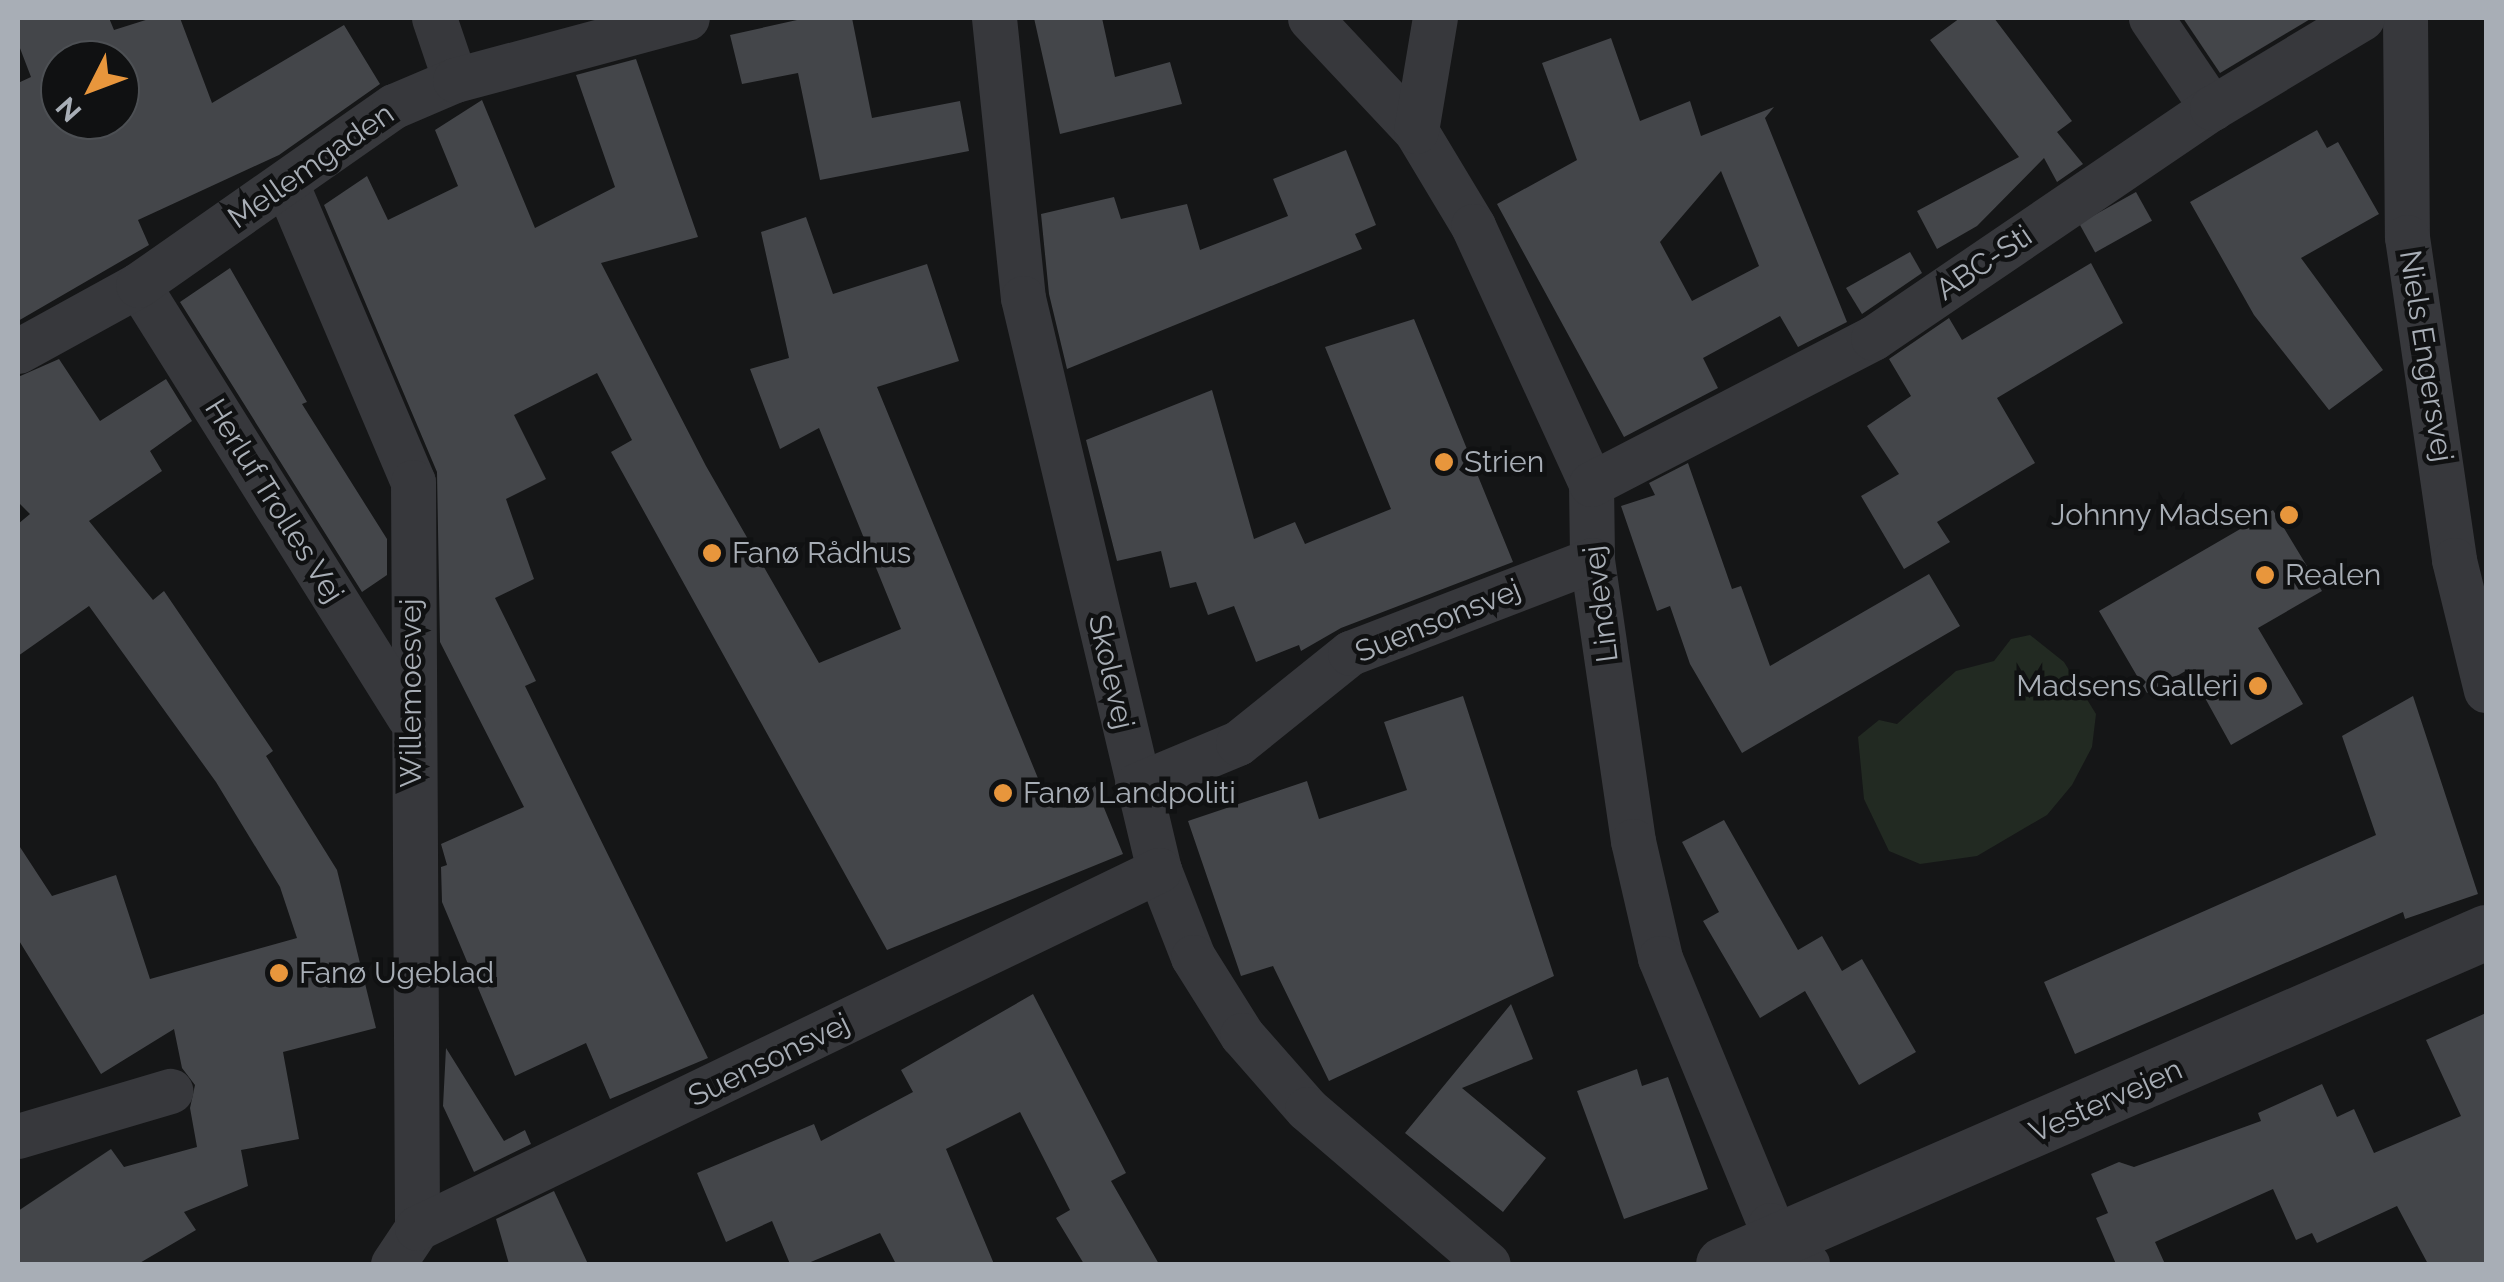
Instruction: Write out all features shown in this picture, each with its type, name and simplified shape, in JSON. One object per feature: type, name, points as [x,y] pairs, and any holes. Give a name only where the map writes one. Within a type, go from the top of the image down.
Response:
[{"type":"street","points":[[434,18],[455,80]]},
{"type":"street","name":"Mellemgaden","points":[[18,351],[138,286],[394,106],[455,80],[687,18]]},
{"type":"street","name":"Skolevej","points":[[994,18],[1023,298],[1158,870],[1193,957],[1242,1035],[1307,1109],[1488,1264]]},
{"type":"street","name":"Lindevej","points":[[1310,18],[1416,131],[1472,226],[1591,484],[1592,560],[1634,841],[1660,958],[1770,1225],[1796,1253]]},
{"type":"street","points":[[1416,131],[1435,18]]},
{"type":"street","points":[[2151,18],[2212,108]]},
{"type":"street","name":"ABC-Sti","points":[[1591,484],[1873,338],[2212,108],[2362,18]]},
{"type":"street","name":"Niels Engersvej","points":[[2405,18],[2407,237],[2454,560],[2486,690]]},
{"type":"street","name":"Willemoesvej","points":[[286,182],[412,482],[405,1246]]},
{"type":"street","name":"Herluf Trolles Vej","points":[[138,286],[409,717]]},
{"type":"street","name":"Suensonsvej","points":[[1137,785],[1238,743],[1350,653],[1592,560]]},
{"type":"street","name":"Suensonsvej","points":[[405,1246],[1158,870]]},
{"type":"street","name":"Vestervejen","points":[[1723,1264],[1796,1253],[2486,932]]},
{"type":"street","points":[[18,1136],[170,1091]]},
{"type":"shaded area","points":[[2030,635],[2064,662],[2096,714],[2092,747],[2072,785],[2047,815],[1977,856],[1920,864],[1889,851],[1864,799],[1858,737],[1879,720],[1897,724],[1956,671],[1994,661],[2011,639]]},
{"type":"building","points":[[18,18],[109,18],[114,30],[152,18],[180,18],[212,103],[344,25],[380,84],[279,155],[138,220],[149,245],[18,321],[18,83],[31,77],[18,43]]},
{"type":"building","points":[[806,18],[852,18],[872,118],[960,101],[969,151],[820,180],[798,73],[742,84],[730,35]]},
{"type":"building","points":[[1034,18],[1102,18],[1115,77],[1170,62],[1182,104],[1060,134]]},
{"type":"building","points":[[1960,18],[1994,18],[2072,121],[2057,132],[2083,164],[2057,182],[2044,158],[1977,226],[1937,249],[1917,211],[2019,157],[1930,40]]},
{"type":"building","points":[[2183,18],[2312,18],[2220,73]]},
{"type":"building","points":[[1611,38],[1640,121],[1690,101],[1701,136],[1774,107],[1765,118],[1847,322],[1798,347],[1780,316],[1703,358],[1718,388],[1624,437],[1497,204],[1577,160],[1542,63]],"holes":[[[1721,171],[1759,266],[1692,301],[1660,242]]]},
{"type":"building","points":[[636,59],[698,237],[601,263],[706,466],[819,663],[901,629],[819,428],[780,449],[750,369],[789,358],[761,232],[806,217],[833,294],[927,264],[959,361],[877,387],[1049,805],[1095,786],[1123,854],[887,950],[611,452],[632,440],[597,373],[514,415],[546,479],[506,499],[534,579],[495,598],[536,681],[525,686],[708,1058],[610,1099],[586,1043],[515,1076],[442,902],[441,867],[447,865],[441,844],[524,807],[440,642],[437,472],[324,205],[367,176],[388,220],[458,186],[435,130],[482,100],[535,228],[615,187],[576,75]]},
{"type":"building","points":[[2317,130],[2327,148],[2338,142],[2379,214],[2301,258],[2383,370],[2329,410],[2254,315],[2190,202]]},
{"type":"building","points":[[1346,150],[1376,225],[1355,234],[1362,249],[1067,369],[1049,294],[1041,214],[1114,197],[1121,219],[1187,204],[1200,250],[1288,216],[1273,179]]},
{"type":"building","points":[[2136,192],[2152,221],[2095,252],[2079,224]]},
{"type":"building","points":[[1910,252],[1922,273],[1862,314],[1846,288]]},
{"type":"building","points":[[2091,263],[2123,323],[1997,398],[2035,463],[1937,522],[1950,542],[1904,569],[1861,496],[1899,474],[1867,426],[1911,396],[1889,359],[1949,318],[1962,340]]},
{"type":"building","points":[[230,268],[307,402],[302,404],[387,539],[387,575],[362,592],[180,302]]},
{"type":"building","points":[[1414,319],[1513,562],[1341,628],[1301,651],[1299,645],[1256,662],[1234,606],[1208,615],[1196,582],[1170,588],[1161,551],[1117,561],[1086,440],[1212,390],[1254,539],[1295,522],[1305,544],[1391,509],[1325,347]]},
{"type":"building","points":[[59,359],[100,421],[166,379],[192,421],[150,451],[162,471],[89,521],[153,600],[164,591],[273,751],[266,756],[337,870],[376,1028],[283,1052],[299,1139],[241,1150],[248,1186],[184,1212],[196,1230],[138,1264],[18,1264],[18,1211],[111,1149],[124,1167],[197,1147],[190,1108],[195,1085],[182,1068],[174,1029],[101,1074],[18,939],[18,844],[52,896],[116,875],[150,979],[297,938],[280,887],[216,782],[89,606],[18,656],[18,524],[30,514],[18,502],[18,377]]},
{"type":"building","points":[[1688,463],[1732,589],[1741,586],[1770,666],[1929,574],[1960,626],[1742,753],[1690,664],[1670,606],[1657,611],[1621,506],[1655,495],[1649,483]]},
{"type":"building","points":[[2273,510],[2322,591],[2258,628],[2303,704],[2231,745],[2189,669],[2147,693],[2099,611]]},
{"type":"building","points":[[1463,696],[1554,976],[1329,1081],[1273,966],[1241,976],[1188,821],[1307,781],[1319,819],[1407,790],[1384,722]]},
{"type":"building","points":[[2413,696],[2478,894],[2405,919],[2403,912],[2075,1054],[2044,982],[2376,835],[2342,736]]},
{"type":"building","points":[[1724,820],[1798,950],[1822,936],[1842,971],[1862,959],[1916,1052],[1859,1085],[1805,991],[1760,1018],[1703,921],[1719,912],[1682,842]]},
{"type":"building","points":[[1033,994],[1126,1173],[1111,1181],[1159,1264],[1084,1264],[1056,1218],[1070,1210],[1020,1112],[946,1149],[994,1264],[896,1264],[880,1233],[806,1264],[790,1264],[772,1221],[726,1242],[697,1173],[814,1124],[821,1141],[913,1092],[901,1070]]},
{"type":"building","points":[[1511,1004],[1533,1059],[1462,1088],[1546,1158],[1503,1212],[1405,1133]]},
{"type":"building","points":[[2486,1013],[2486,1264],[2428,1264],[2397,1206],[2317,1243],[2312,1233],[2296,1240],[2273,1189],[2155,1242],[2165,1264],[2116,1264],[2096,1218],[2108,1213],[2091,1174],[2119,1162],[2134,1167],[2261,1121],[2258,1113],[2322,1084],[2337,1117],[2354,1109],[2374,1153],[2461,1116],[2426,1040]]},
{"type":"building","points":[[446,1048],[504,1141],[525,1130],[531,1144],[474,1172],[443,1106]]},
{"type":"building","points":[[1637,1069],[1642,1086],[1668,1077],[1708,1189],[1624,1219],[1577,1091]]},
{"type":"building","points":[[554,1191],[588,1264],[509,1264],[496,1219]]},
{"type":"place","name":"Strien","points":[[1444,462]]},
{"type":"place","name":"Johnny Madsen","points":[[2289,515]]},
{"type":"place","name":"Fanø Rådhus","points":[[712,553]]},
{"type":"place","name":"Realen","points":[[2265,575]]},
{"type":"place","name":"Madsens Galleri","points":[[2258,686]]},
{"type":"place","name":"Fanø Landpoliti","points":[[1003,793]]},
{"type":"place","name":"Fanø Ugeblad","points":[[279,973]]}]
